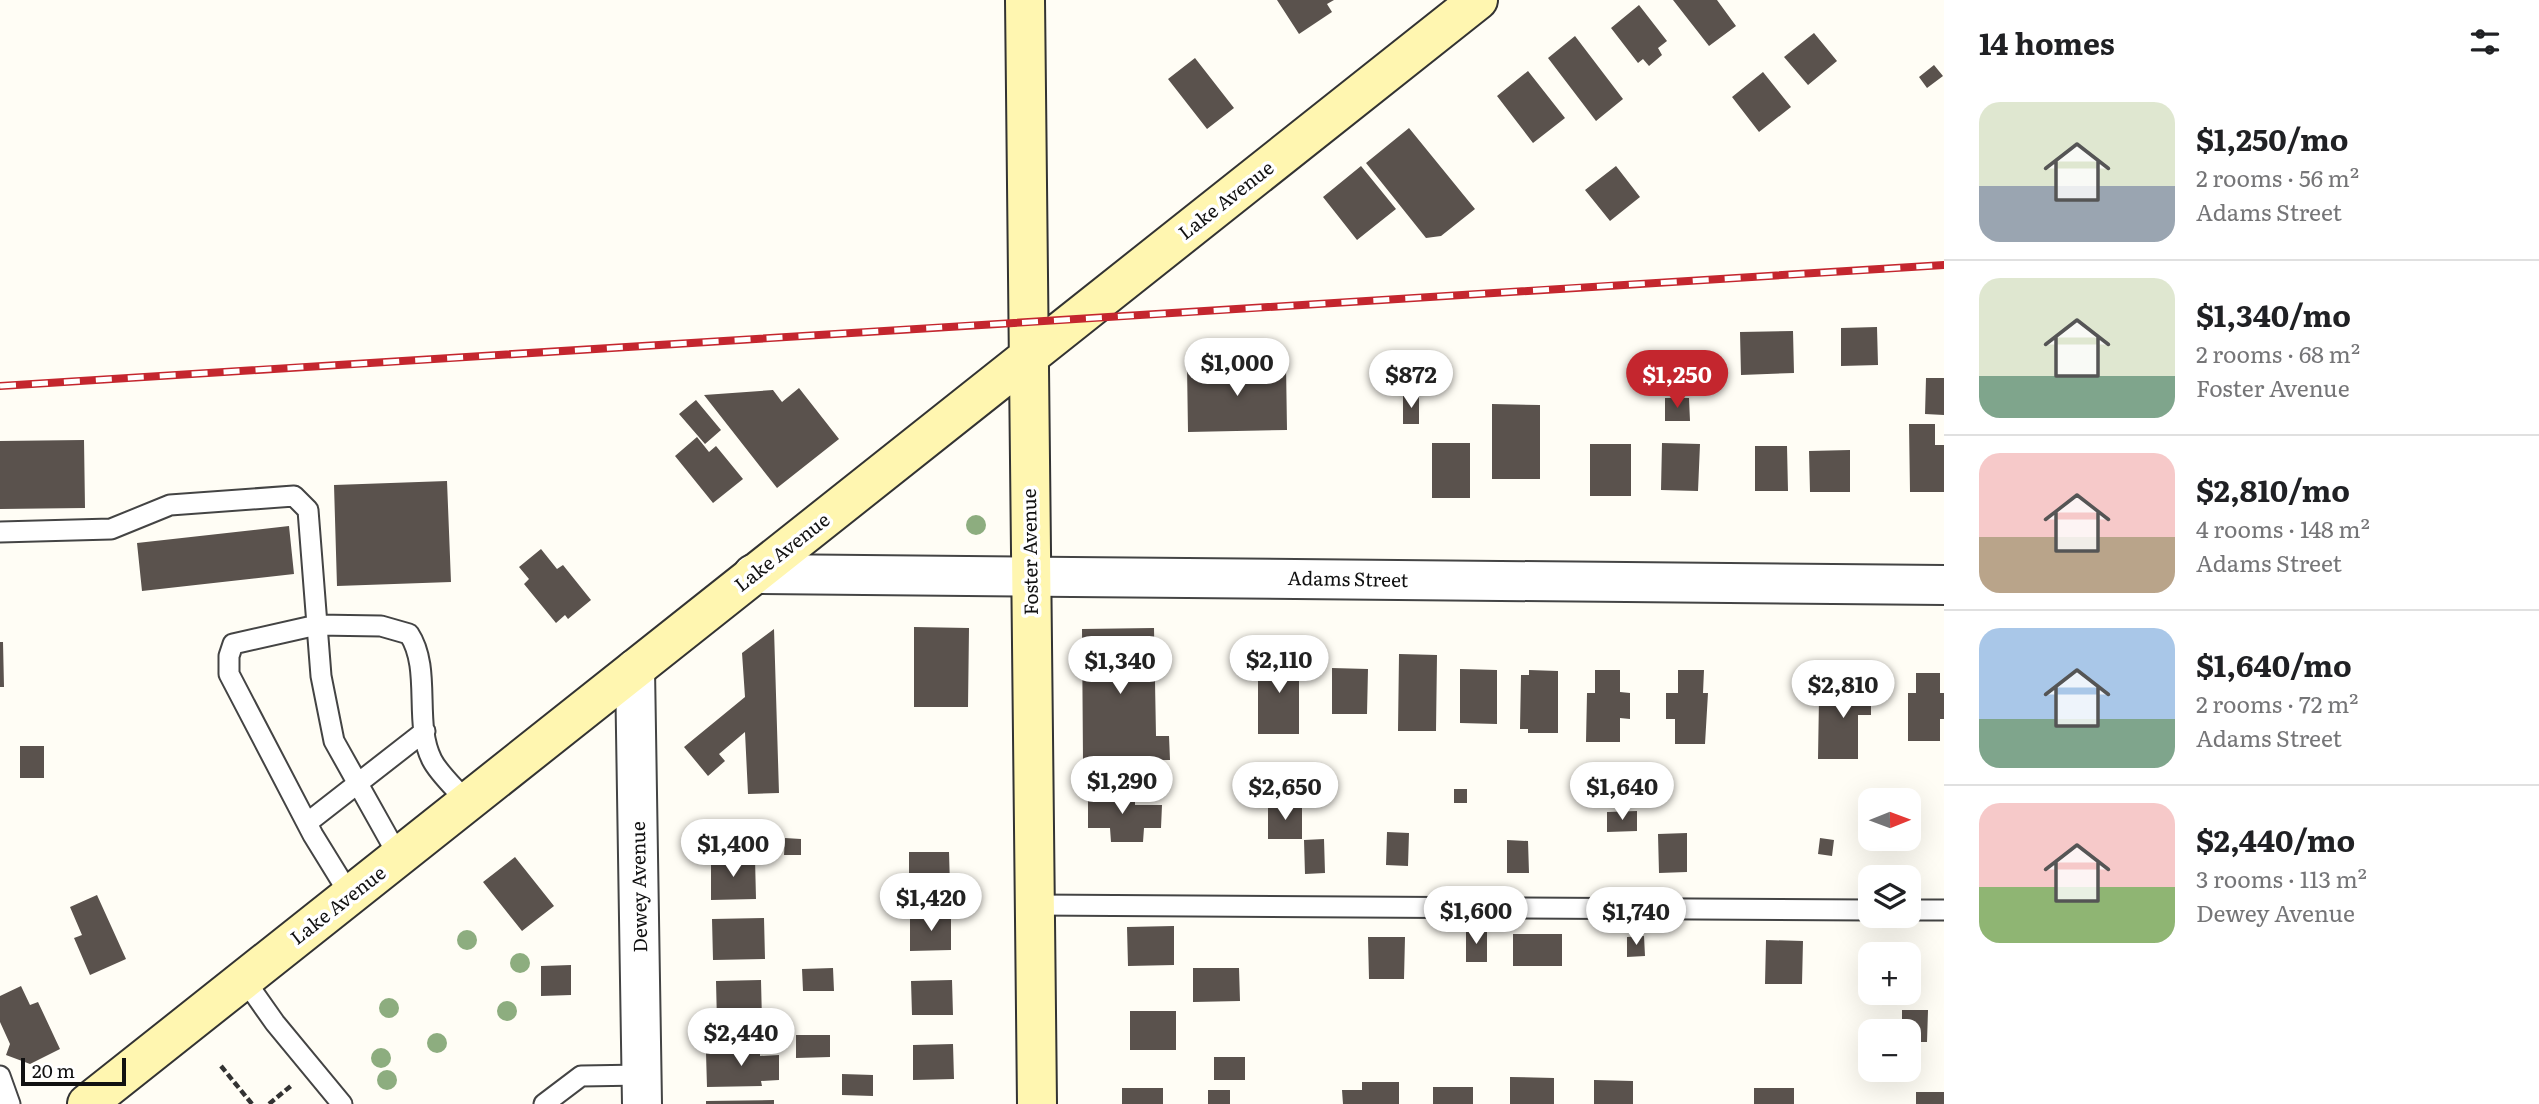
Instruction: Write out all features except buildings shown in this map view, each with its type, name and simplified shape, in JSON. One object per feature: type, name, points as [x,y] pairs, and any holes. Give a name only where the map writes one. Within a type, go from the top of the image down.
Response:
[{"type":"street","name":"Foster Avenue","points":[[1025,0],[1037,1104]]},
{"type":"street","name":"Lake Avenue","points":[[87,1104],[1478,0]]},
{"type":"street","name":"Adams Street","points":[[753,574],[1944,585]]},
{"type":"street","name":"Dewey Avenue","points":[[635,669],[642,1090]]},
{"type":"lane","points":[[0,532],[111,529],[170,505],[294,496],[308,510],[321,676],[334,741],[399,857]]},
{"type":"lane","points":[[350,895],[307,823],[229,674],[229,656],[233,644],[317,625],[382,626],[409,634],[418,647],[425,731],[432,761],[467,802]]},
{"type":"lane","points":[[307,823],[425,731]]},
{"type":"lane","points":[[1035,905],[1858,910]]},
{"type":"lane","points":[[1921,910],[1944,910]]},
{"type":"lane","points":[[244,979],[275,1023],[342,1104]]},
{"type":"lane","points":[[0,1076],[10,1104]]},
{"type":"lane","points":[[544,1104],[581,1076],[642,1090]]},
{"type":"path","points":[[221,1066],[252,1104]]},
{"type":"path","points":[[268,1104],[292,1086]]},
{"type":"railway","points":[[0,386],[1944,265]]}]
